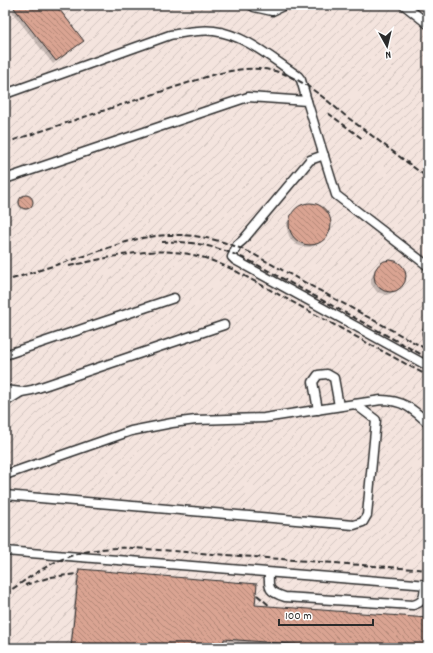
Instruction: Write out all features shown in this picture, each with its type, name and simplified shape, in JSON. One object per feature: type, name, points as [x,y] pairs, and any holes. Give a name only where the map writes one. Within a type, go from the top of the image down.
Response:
[{"type":"lane","points":[[251,5],[272,11],[285,5]]},
{"type":"lane","points":[[404,5],[428,24]]},
{"type":"lane","points":[[5,94],[170,35],[191,31],[213,31],[230,34],[248,42],[298,76],[301,80],[336,195],[428,266]]},
{"type":"lane","points":[[5,179],[248,97],[307,101]]},
{"type":"lane","points":[[324,155],[310,160],[243,240],[236,245],[232,257],[428,366]]},
{"type":"lane","points":[[5,355],[174,298]]},
{"type":"lane","points":[[5,390],[21,392],[32,390],[224,325]]},
{"type":"lane","points":[[428,330],[428,339]]},
{"type":"lane","points":[[318,410],[313,382],[318,375],[327,374],[334,378],[340,406]]},
{"type":"lane","points":[[5,402],[21,392]]},
{"type":"lane","points":[[5,475],[131,431],[172,422],[264,418],[381,400],[400,402],[410,407],[428,423]]},
{"type":"lane","points":[[5,495],[354,525],[363,522],[367,516],[376,420],[355,404]]},
{"type":"lane","points":[[5,551],[269,573],[427,584],[423,600],[419,604],[413,605],[285,597],[270,590],[268,584],[269,573]]},
{"type":"shaded area","points":[[17,5],[428,5],[428,648],[5,648],[5,14]]},
{"type":"building","points":[[18,5],[56,5],[84,41],[56,61],[14,8]]},
{"type":"building","points":[[23,195],[29,195],[33,199],[33,205],[29,209],[23,209],[19,205],[19,199]]},
{"type":"building","points":[[310,203],[325,209],[331,224],[325,239],[310,245],[295,239],[289,224],[295,209]]},
{"type":"building","points":[[387,260],[393,260],[403,267],[406,276],[405,282],[399,289],[393,292],[387,292],[377,285],[374,279],[374,273],[381,263]]},
{"type":"building","points":[[79,569],[257,584],[255,605],[428,618],[428,648],[305,648],[306,645],[224,639],[223,648],[71,647]]},
{"type":"railway","points":[[5,143],[212,75],[236,70],[259,69],[275,71],[305,84],[428,178]]},
{"type":"railway","points":[[328,113],[364,140]]},
{"type":"railway","points":[[12,279],[118,244],[141,238],[162,235],[202,237],[241,248],[428,350]]},
{"type":"railway","points":[[162,242],[187,242],[199,244],[222,250],[245,259],[428,358]]},
{"type":"railway","points":[[69,266],[135,253],[151,252],[184,253],[205,258],[232,269],[428,376]]},
{"type":"railway","points":[[5,594],[39,571],[60,560],[78,554],[114,548],[133,548],[428,570]]},
{"type":"railway","points":[[25,585],[51,577],[77,574]]},
{"type":"railway","points":[[257,595],[270,606]]}]
